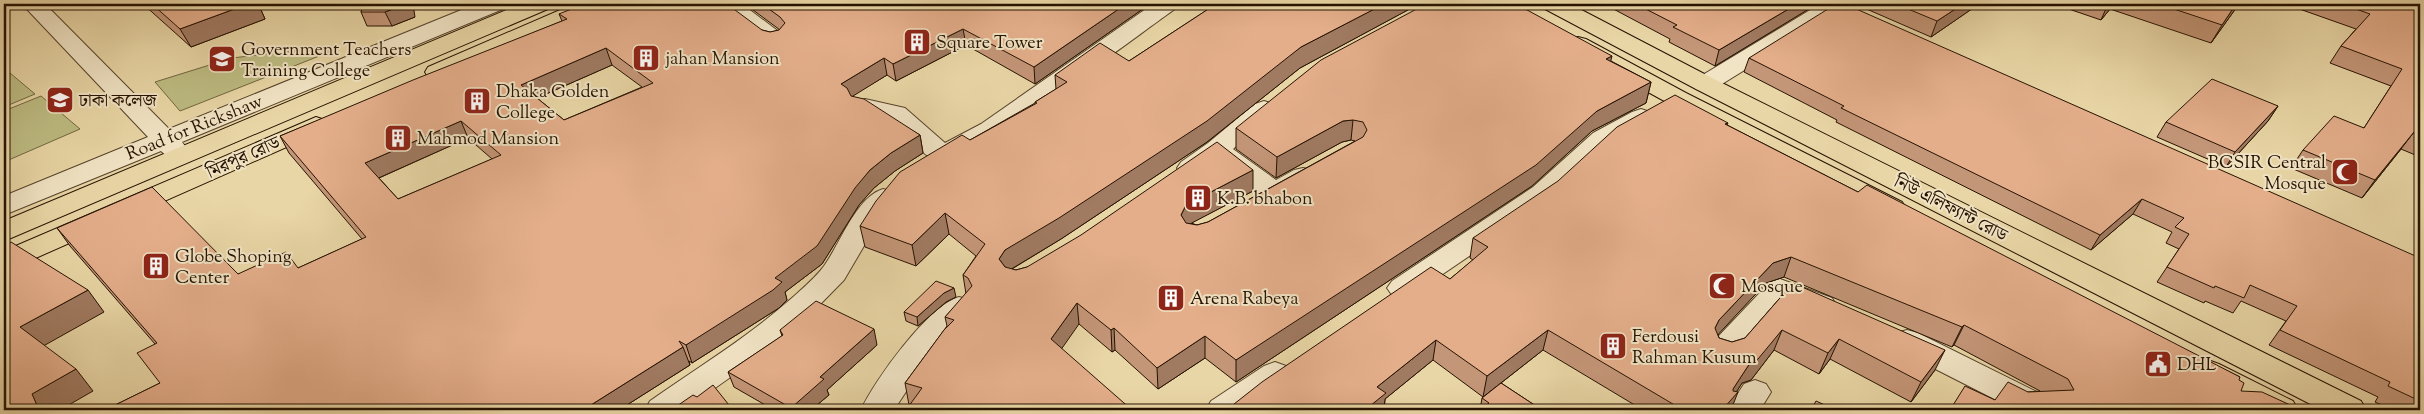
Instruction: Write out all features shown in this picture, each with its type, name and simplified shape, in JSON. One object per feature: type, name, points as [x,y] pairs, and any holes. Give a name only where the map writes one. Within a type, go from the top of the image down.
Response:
[{"type":"highway","name":"মিরপুর রোড","points":[[4,232],[173,147],[540,4]]},
{"type":"highway","name":"মিরপুর রোড","points":[[4,262],[592,4]]},
{"type":"highway","name":"নিউ এলিফ্যান্ট রোড","points":[[1553,4],[1705,84],[2350,410]]},
{"type":"highway","name":"নিউ এলিফ্যান্ট রোড","points":[[1532,20],[1677,98],[1918,222]]},
{"type":"highway","points":[[173,147],[203,175]]},
{"type":"highway","points":[[2182,358],[2248,403],[2282,410]]},
{"type":"street","points":[[34,4],[142,118],[173,147]]},
{"type":"street","name":"Road for Rickshaw","points":[[4,206],[173,147],[495,4]]},
{"type":"street","points":[[728,4],[775,40]]},
{"type":"street","points":[[661,410],[779,328],[834,273],[867,217],[921,168],[990,130],[1167,4]]},
{"type":"street","points":[[1705,84],[1840,7]]},
{"type":"street","points":[[1169,182],[1217,150],[1280,97]]},
{"type":"street","points":[[1379,304],[1543,193],[1602,139],[1677,98]]},
{"type":"street","points":[[865,107],[896,113],[915,128],[920,136],[921,168]]},
{"type":"street","points":[[1217,150],[1275,192]]},
{"type":"street","points":[[1249,206],[1326,164]]},
{"type":"street","points":[[1725,350],[1780,290],[1844,315]]},
{"type":"street","points":[[876,410],[917,350],[959,307]]},
{"type":"street","points":[[1879,330],[1939,356],[2044,410]]},
{"type":"street","points":[[1222,410],[1296,360]]},
{"type":"shaded area","points":[[292,51],[332,51],[180,111],[155,82],[232,58]]},
{"type":"shaded area","points":[[4,68],[35,94],[4,107]]},
{"type":"shaded area","points":[[41,96],[80,129],[4,162],[4,111]]},
{"type":"building","points":[[152,4],[248,4],[180,29]]},
{"type":"building","points":[[364,4],[406,4],[385,12],[361,12]]},
{"type":"building","points":[[584,4],[727,4],[762,30],[770,32],[779,30],[785,23],[762,4],[1126,4],[1034,67],[963,29],[893,64],[884,58],[841,84],[847,88],[851,96],[864,99],[920,135],[891,153],[870,170],[855,188],[817,246],[775,278],[782,282],[773,290],[686,345],[679,341],[683,347],[583,410],[105,410],[160,383],[137,353],[157,343],[57,228],[152,187],[238,274],[286,252],[298,268],[366,237],[280,136],[413,80],[567,19],[559,14]],"holes":[[[606,48],[653,83],[564,120],[521,85]],[[461,121],[501,155],[398,199],[365,163]]]},
{"type":"building","points":[[1216,4],[1384,4],[1301,47],[1207,121],[1059,218],[1005,250],[999,259],[1005,267],[1016,270],[1027,267],[1081,235],[1217,142],[1253,170],[1186,205],[1181,215],[1186,223],[1197,225],[1208,222],[1363,137],[1367,130],[1363,122],[1343,121],[1277,157],[1236,128],[1321,60],[1426,4],[1516,4],[1612,56],[1606,59],[1651,82],[1597,111],[1536,165],[1236,360],[1205,336],[1157,368],[1114,328],[1111,330],[1077,303],[1051,339],[1132,410],[906,410],[922,388],[905,383],[944,330],[954,320],[945,317],[972,286],[968,278],[963,275],[985,244],[945,213],[912,245],[860,226],[876,201],[900,172],[962,135],[970,140],[1037,103],[1035,102],[1067,82],[1055,75],[1100,43],[1129,61]]},
{"type":"building","points":[[1636,4],[1797,4],[1719,50],[1673,27],[1677,25]]},
{"type":"building","points":[[1836,4],[1845,4],[2420,258],[2420,401],[2388,386],[2390,382],[2280,330],[2297,306],[2250,285],[2244,298],[2215,286],[2214,288],[2167,267],[2189,234],[2175,227],[2184,218],[2142,199],[2100,235],[1841,108],[1844,106],[1749,58]]},
{"type":"building","points":[[1896,4],[1963,4],[1937,21]]},
{"type":"building","points":[[2159,4],[2236,4],[2222,25]]},
{"type":"building","points":[[2342,4],[2420,4],[2420,134],[2414,132],[2375,180],[2303,150],[2334,116],[2364,128],[2402,69],[2341,46],[2370,14]]},
{"type":"building","points":[[2212,79],[2278,106],[2235,152],[2166,122]]},
{"type":"building","points":[[1675,95],[1728,123],[1725,124],[1858,192],[1867,185],[2240,377],[2239,380],[2244,383],[2241,391],[2262,392],[2301,410],[1950,410],[1965,386],[1995,400],[2008,382],[2028,392],[2074,390],[2068,379],[1964,325],[1962,327],[1791,257],[1773,263],[1719,320],[1715,328],[1719,338],[1732,342],[1745,338],[1793,283],[1945,350],[1921,382],[1839,339],[1828,353],[1782,330],[1758,359],[1750,363],[1733,389],[1733,391],[1738,392],[1722,410],[1683,410],[1548,330],[1487,376],[1436,340],[1377,387],[1386,393],[1365,410],[1232,410],[1229,408],[1262,382],[1431,267],[1450,279],[1488,247],[1473,238],[1558,181],[1617,127]]},
{"type":"building","points":[[11,242],[88,290],[20,327],[76,369],[32,394],[39,410],[4,410],[4,246]]},
{"type":"building","points":[[936,281],[954,288],[944,293],[917,317],[904,312]]},
{"type":"building","points":[[816,301],[874,329],[820,377],[824,379],[791,408],[728,372],[783,335],[780,330]]},
{"type":"building","points":[[1501,383],[1542,410],[1480,410],[1489,403],[1482,398]]},
{"type":"building","points":[[713,385],[733,410],[671,410],[693,395],[697,397]]},
{"type":"building","points":[[1816,401],[1836,410],[1811,410]]},
{"type":"place","name":"Square Tower","points":[[917,42]]},
{"type":"place","name":"jahan Mansion","points":[[646,58]]},
{"type":"place","name":"Government Teachers Training College","points":[[222,59]]},
{"type":"place","name":"ঢাকা কলেজ","points":[[60,100]]},
{"type":"place","name":"Dhaka Golden College","points":[[477,101]]},
{"type":"place","name":"Mahmod Mansion","points":[[398,138]]},
{"type":"place","name":"BCSIR Central Mosque","points":[[2345,172]]},
{"type":"place","name":"K.B. bhabon","points":[[1198,198]]},
{"type":"place","name":"Globe Shoping Center","points":[[156,266]]},
{"type":"place","name":"Mosque","points":[[1722,286]]},
{"type":"place","name":"Arena Rabeya","points":[[1171,298]]},
{"type":"place","name":"Ferdousi Rahman Kusum","points":[[1613,346]]},
{"type":"place","name":"DHL","points":[[2158,364]]}]
